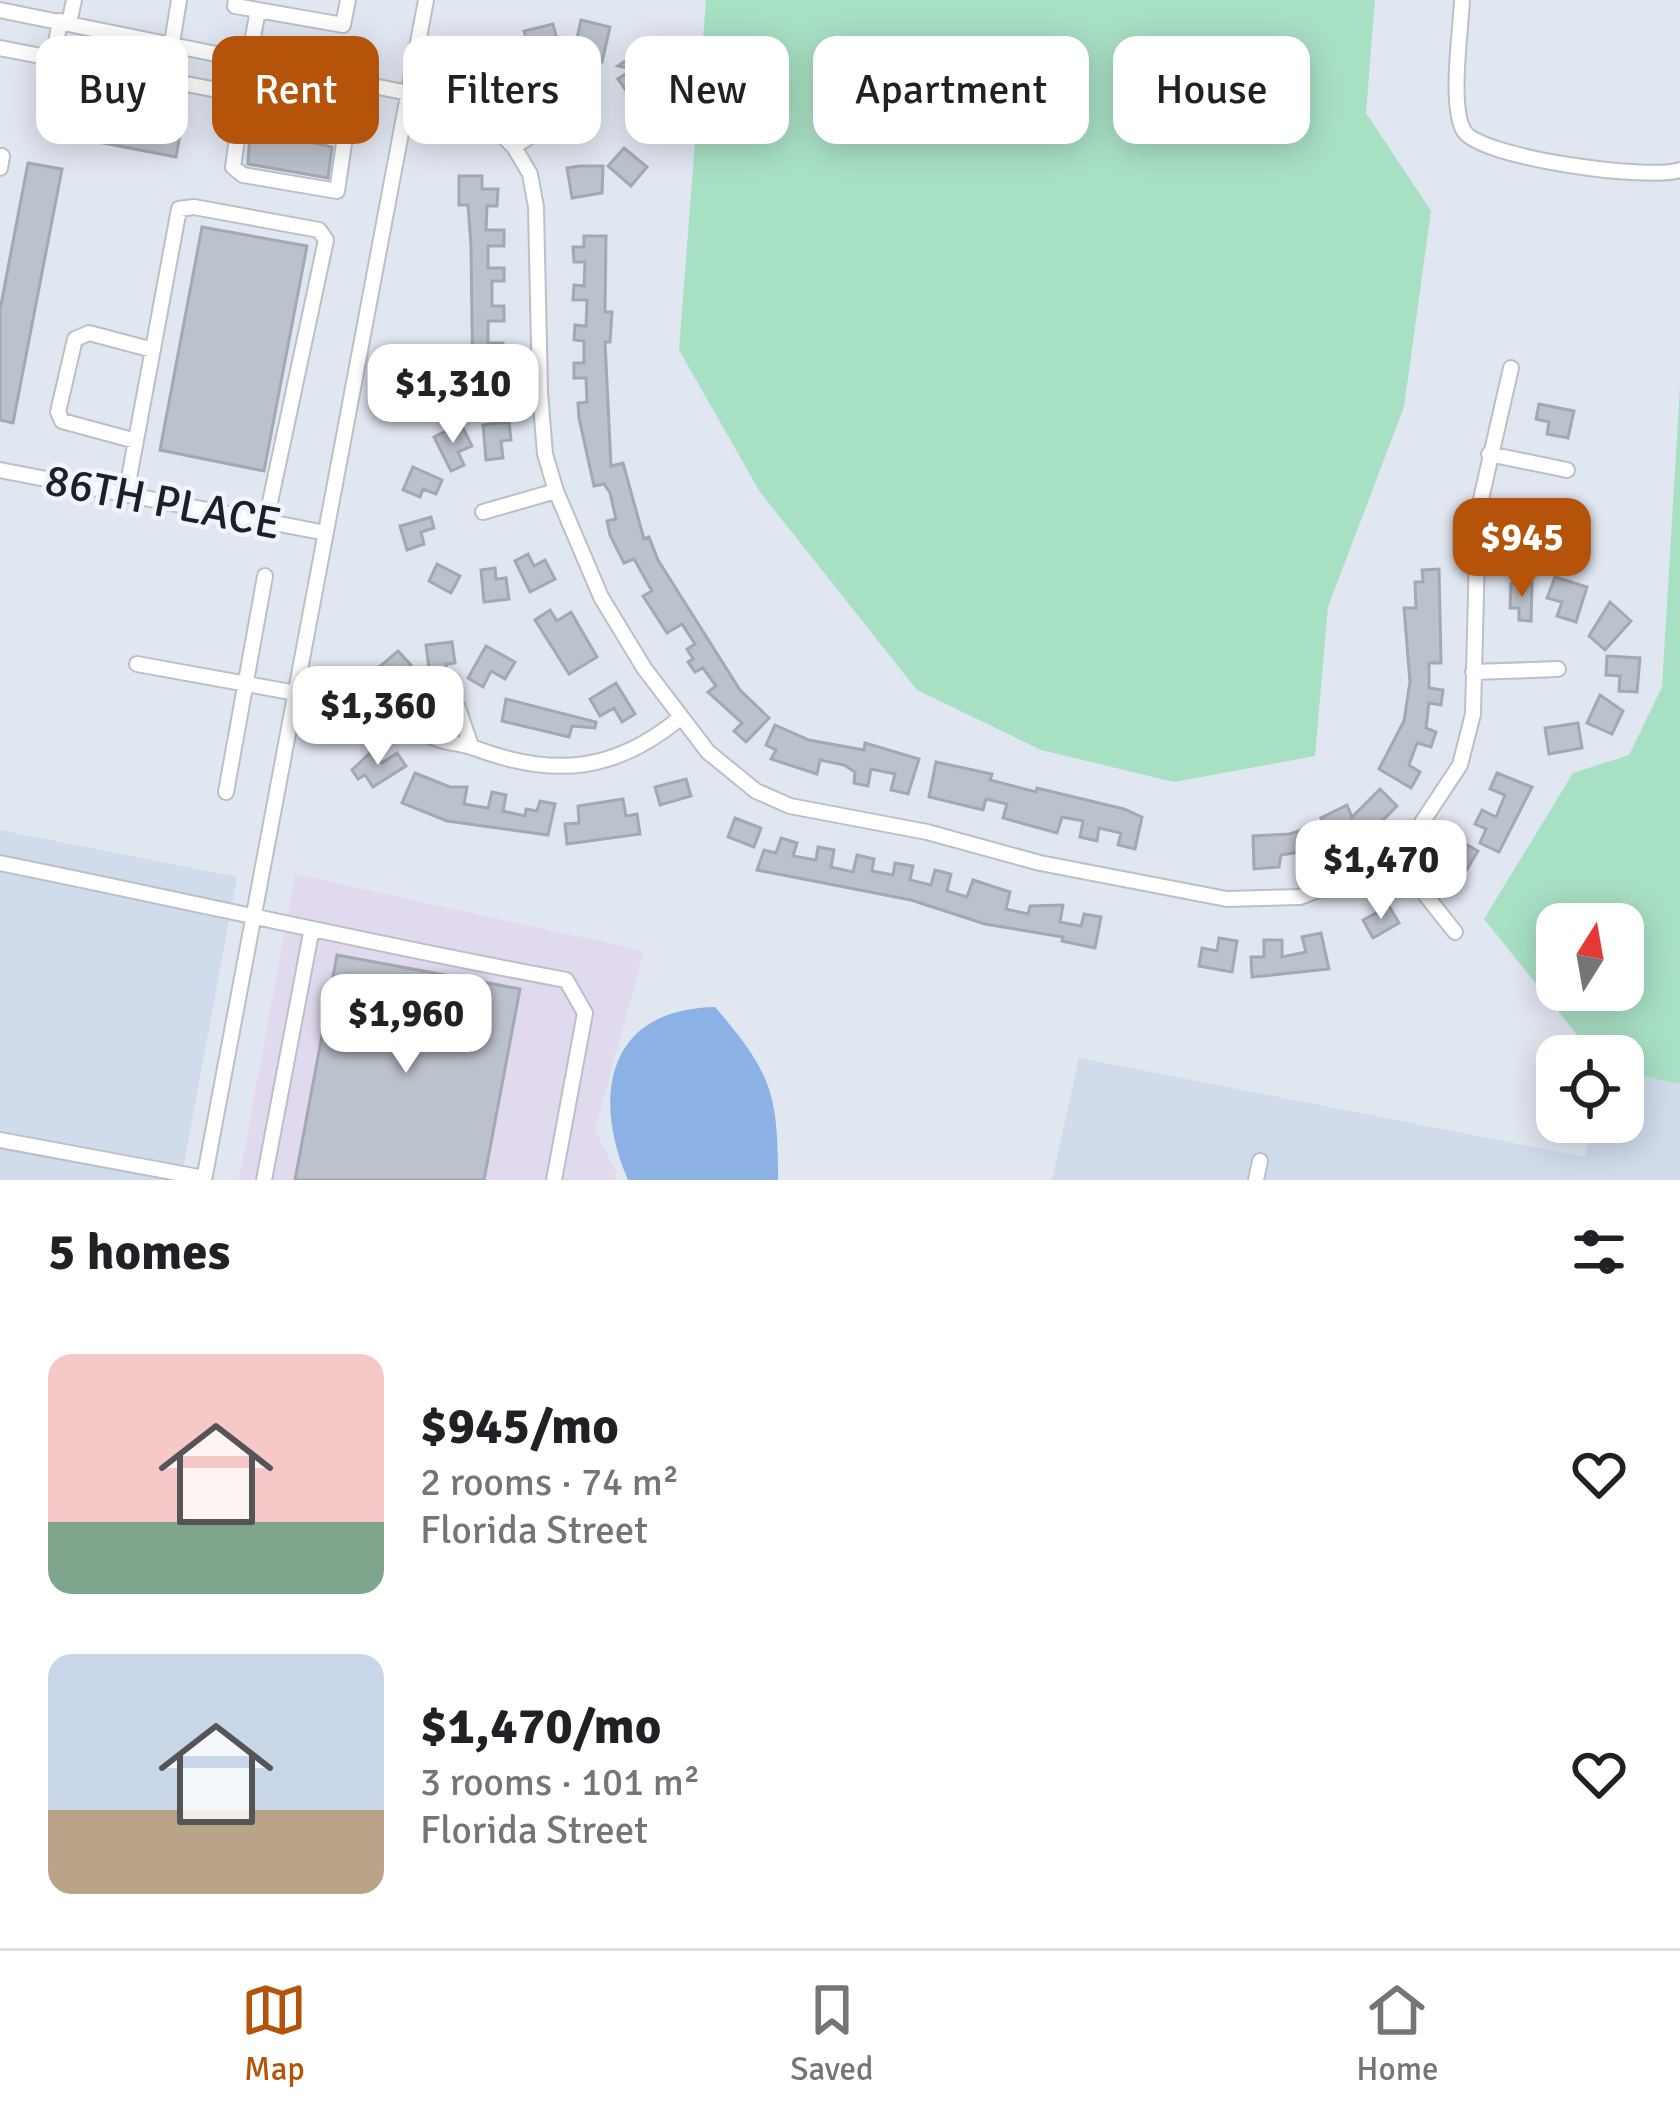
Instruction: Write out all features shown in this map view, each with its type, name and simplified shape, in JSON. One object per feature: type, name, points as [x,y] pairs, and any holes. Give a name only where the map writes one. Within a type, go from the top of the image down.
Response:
[{"type":"street","points":[[60,36],[74,0]]},
{"type":"street","points":[[173,36],[179,0]]},
{"type":"street","points":[[236,0],[235,5],[343,25],[348,0]]},
{"type":"street","points":[[419,36],[426,0]]},
{"type":"street","points":[[1462,0],[1460,118],[1473,139],[1510,153],[1646,175],[1680,170]]},
{"type":"street","points":[[0,10],[136,36]]},
{"type":"street","points":[[252,36],[258,10]]},
{"type":"street","points":[[0,48],[36,55]]},
{"type":"street","points":[[240,99],[347,123],[337,191],[243,175],[233,167],[240,99]]},
{"type":"street","points":[[0,1140],[123,1172],[204,1179],[403,120]]},
{"type":"street","points":[[517,144],[530,175],[536,208],[540,393],[545,454],[556,491],[601,597],[680,718],[742,781],[790,806],[1175,889],[1264,902],[1345,884],[1412,839],[1460,765],[1473,714],[1473,572],[1489,454],[1511,368]]},
{"type":"street","points":[[126,494],[179,209],[194,207],[319,230],[326,240],[266,521]]},
{"type":"street","points":[[136,441],[62,421],[58,412],[75,339],[89,333],[153,350]]},
{"type":"street","points":[[1489,454],[1567,470]]},
{"type":"street","name":"86TH PLACE","points":[[0,470],[326,533]]},
{"type":"street","points":[[483,512],[556,491]]},
{"type":"street","points":[[226,792],[265,576]]},
{"type":"street","points":[[136,664],[296,693]]},
{"type":"street","points":[[1474,672],[1558,669]]},
{"type":"street","points":[[471,746],[579,767],[606,763],[646,746],[680,718]]},
{"type":"street","points":[[1393,854],[1455,932]]},
{"type":"street","points":[[0,862],[254,914],[311,933],[566,980],[585,1012],[554,1180]]},
{"type":"street","points":[[264,1180],[311,933]]},
{"type":"street","points":[[1256,1180],[1260,1161]]},
{"type":"shaded area","points":[[0,830],[237,877],[181,1180],[0,1180]]},
{"type":"shaded area","points":[[295,874],[644,951],[595,1130],[616,1172],[615,1180],[239,1180]]},
{"type":"shaded area","points":[[1079,1058],[1585,1157],[1588,1143],[1644,1143],[1644,1076],[1680,1084],[1680,1180],[1052,1180]]},
{"type":"green space","points":[[706,0],[1375,0],[1366,113],[1431,211],[1404,407],[1328,607],[1315,756],[1174,782],[1041,750],[917,690],[760,492],[679,350],[695,144],[789,144],[789,36],[703,36]]},
{"type":"green space","points":[[1680,387],[1680,1084],[1644,1076],[1644,1035],[1577,1035],[1558,1011],[1644,1011],[1644,903],[1536,903],[1536,984],[1484,919],[1573,773],[1629,755],[1662,687]]},
{"type":"water","points":[[715,1007],[749,1050],[768,1086],[776,1126],[778,1180],[628,1180],[611,1117],[611,1088],[618,1062],[631,1040],[651,1023],[679,1011]]},
{"type":"building","points":[[581,20],[610,27],[602,62],[601,36],[577,36]]},
{"type":"building","points":[[553,24],[556,36],[525,36],[524,31]]},
{"type":"building","points":[[109,144],[178,144],[176,157]]},
{"type":"building","points":[[249,144],[332,147],[328,178],[248,164]]},
{"type":"building","points":[[624,148],[647,167],[631,186],[608,166]]},
{"type":"building","points":[[28,163],[62,169],[13,423],[0,420],[0,310]]},
{"type":"building","points":[[603,166],[602,193],[572,198],[567,168]]},
{"type":"building","points":[[459,176],[482,176],[482,189],[498,189],[497,206],[487,206],[486,230],[504,230],[504,246],[488,246],[488,268],[504,268],[504,281],[492,281],[492,306],[504,306],[504,321],[488,321],[488,343],[503,343],[503,359],[494,359],[494,383],[507,383],[507,399],[473,398],[471,246],[468,205],[459,205]]},
{"type":"building","points":[[202,227],[307,246],[264,471],[160,450]]},
{"type":"building","points":[[584,236],[606,236],[605,312],[612,312],[610,342],[605,342],[611,466],[623,463],[644,539],[649,537],[658,560],[740,690],[769,718],[746,742],[734,731],[742,723],[708,692],[716,686],[703,668],[695,672],[688,662],[693,659],[687,649],[695,644],[682,624],[667,633],[643,596],[652,591],[634,559],[624,563],[610,535],[607,521],[616,519],[610,493],[604,484],[594,486],[579,418],[578,403],[587,402],[586,378],[574,378],[574,363],[584,363],[584,341],[574,340],[575,325],[586,326],[587,300],[573,300],[574,285],[584,286],[585,262],[574,262],[573,247],[584,247]]},
{"type":"building","points":[[1539,404],[1574,411],[1568,438],[1547,434],[1549,422],[1536,419]]},
{"type":"building","points":[[509,422],[511,440],[501,441],[503,458],[486,460],[483,425]]},
{"type":"building","points":[[461,424],[472,446],[458,452],[464,465],[451,471],[434,437]]},
{"type":"building","points":[[413,467],[442,480],[436,494],[423,489],[420,497],[403,490]]},
{"type":"building","points":[[1533,502],[1549,506],[1542,539],[1515,534],[1520,513],[1531,515]]},
{"type":"building","points":[[431,517],[434,528],[421,532],[424,544],[407,550],[400,526]]},
{"type":"building","points":[[528,554],[534,566],[545,560],[555,579],[530,592],[515,561]]},
{"type":"building","points":[[437,564],[460,576],[451,593],[429,581]]},
{"type":"building","points":[[495,568],[496,579],[506,578],[509,599],[484,602],[481,570]]},
{"type":"building","points":[[1439,569],[1441,663],[1429,663],[1429,688],[1443,690],[1441,705],[1429,703],[1426,728],[1436,732],[1431,747],[1417,743],[1409,765],[1420,772],[1411,788],[1379,769],[1404,721],[1410,682],[1404,608],[1416,608],[1415,582],[1423,582],[1422,570]]},
{"type":"building","points":[[1555,577],[1587,587],[1576,622],[1557,616],[1562,602],[1547,598]]},
{"type":"building","points":[[1511,583],[1532,583],[1531,621],[1519,620],[1519,608],[1510,608]]},
{"type":"building","points":[[1610,602],[1631,621],[1605,650],[1589,636]]},
{"type":"building","points":[[550,610],[557,621],[571,612],[597,657],[569,674],[535,620]]},
{"type":"building","points":[[452,642],[455,663],[446,664],[447,676],[430,677],[426,645]]},
{"type":"building","points":[[486,646],[515,662],[505,679],[491,671],[483,687],[468,678]]},
{"type":"building","points":[[398,651],[411,665],[402,673],[412,684],[400,695],[377,669]]},
{"type":"building","points":[[1607,656],[1640,658],[1637,692],[1619,691],[1620,676],[1606,675]]},
{"type":"building","points":[[616,683],[635,714],[622,722],[614,708],[600,716],[590,699]]},
{"type":"building","points":[[1600,695],[1623,711],[1612,734],[1587,723]]},
{"type":"building","points":[[506,699],[596,722],[595,728],[572,726],[569,737],[502,721]]},
{"type":"building","points":[[371,701],[393,705],[389,733],[366,729]]},
{"type":"building","points":[[1578,723],[1582,748],[1549,754],[1545,728]]},
{"type":"building","points":[[775,725],[809,740],[864,750],[865,743],[919,759],[908,794],[891,790],[895,774],[871,769],[868,786],[854,783],[855,772],[844,765],[820,760],[817,774],[771,759],[776,750],[766,745]]},
{"type":"building","points":[[373,750],[382,763],[397,753],[406,766],[373,787],[365,775],[358,779],[352,770]]},
{"type":"building","points":[[936,762],[992,774],[990,780],[1036,792],[1037,788],[1124,809],[1142,817],[1135,849],[1118,845],[1121,833],[1099,828],[1097,841],[1080,837],[1083,821],[1062,817],[1057,833],[1003,818],[1007,804],[986,799],[983,810],[929,797]]},
{"type":"building","points":[[415,773],[450,787],[467,787],[464,804],[488,808],[492,792],[506,795],[503,811],[525,816],[526,809],[537,811],[540,801],[555,804],[548,835],[447,821],[402,803]]},
{"type":"building","points":[[1497,773],[1532,787],[1499,852],[1480,843],[1486,829],[1475,824],[1482,810],[1496,817],[1505,795],[1490,789]]},
{"type":"building","points":[[686,779],[691,796],[660,805],[655,787]]},
{"type":"building","points":[[1380,789],[1397,806],[1369,834],[1348,844],[1341,829],[1319,840],[1323,858],[1308,861],[1306,851],[1281,855],[1279,867],[1254,869],[1253,836],[1289,834],[1324,824],[1321,818],[1347,805],[1352,817]]},
{"type":"building","points":[[623,799],[626,816],[637,814],[640,834],[567,844],[565,824],[579,823],[578,806]]},
{"type":"building","points":[[735,818],[761,828],[754,847],[728,837]]},
{"type":"building","points":[[781,838],[797,843],[793,856],[816,860],[818,847],[834,850],[831,867],[853,872],[857,855],[874,859],[872,871],[893,875],[895,863],[913,866],[910,880],[931,885],[935,870],[951,874],[947,891],[967,897],[973,880],[1010,892],[1006,909],[1028,914],[1030,906],[1063,905],[1060,922],[1081,926],[1084,914],[1101,917],[1095,948],[1062,941],[1063,937],[985,924],[911,900],[757,870],[764,850],[776,853]]},
{"type":"building","points":[[1460,841],[1478,851],[1463,876],[1445,866]]},
{"type":"building","points":[[1389,906],[1399,923],[1373,938],[1363,920]]},
{"type":"building","points":[[1321,933],[1329,969],[1252,977],[1251,957],[1264,957],[1264,940],[1282,940],[1282,957],[1306,952],[1302,937]]},
{"type":"building","points":[[1219,938],[1237,941],[1232,972],[1199,966],[1202,948],[1217,951]]},
{"type":"building","points":[[337,955],[520,989],[484,1180],[295,1180]]}]
